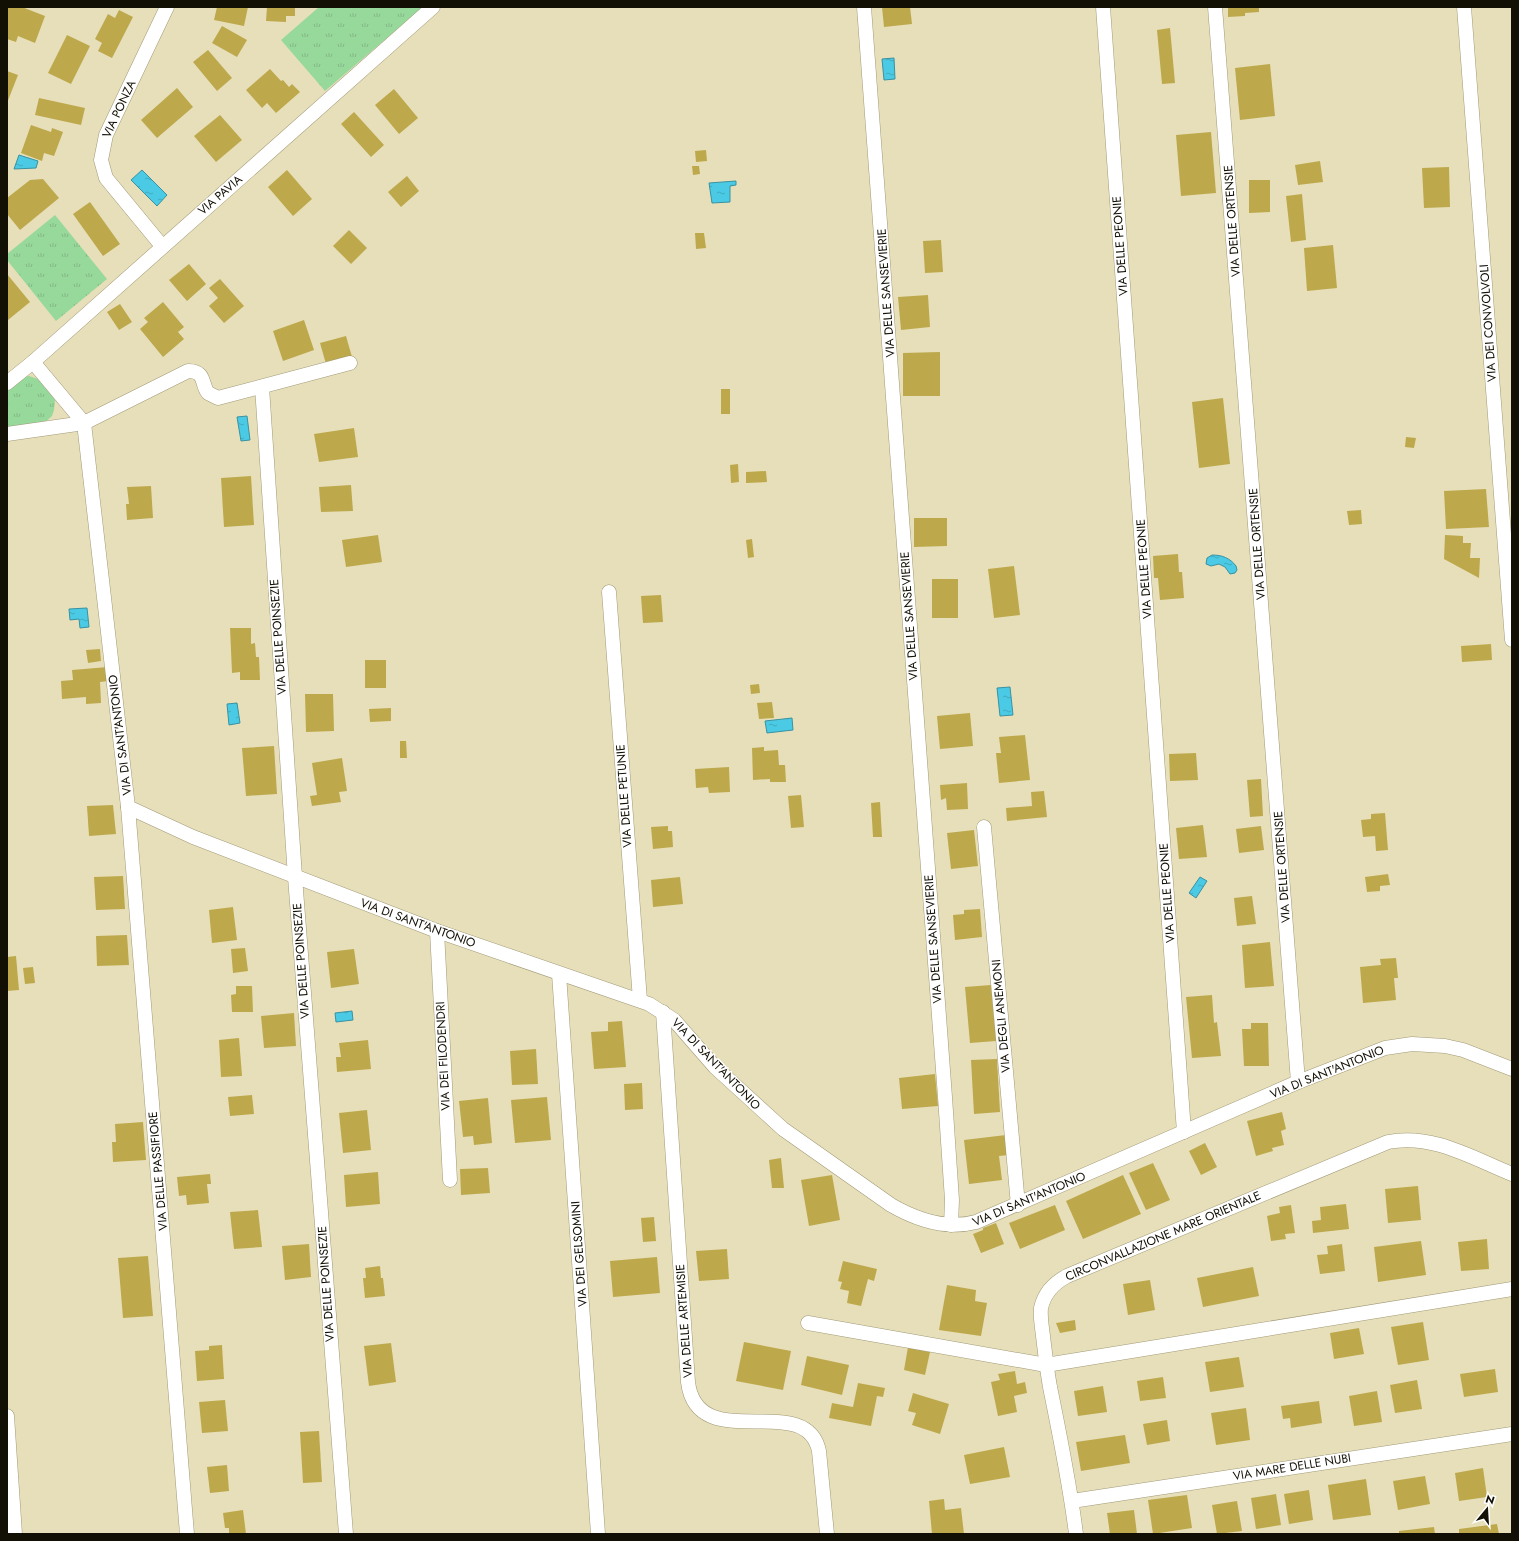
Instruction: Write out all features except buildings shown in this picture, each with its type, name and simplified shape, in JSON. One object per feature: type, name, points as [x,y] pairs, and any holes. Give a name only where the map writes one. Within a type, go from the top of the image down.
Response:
[{"type":"street","name":"VIA PONZA","points":[[162,246],[106,178],[101,160],[102,146],[106,135],[167,7]]},
{"type":"street","name":"VIA PAVIA","points":[[7,383],[433,7]]},
{"type":"street","name":"VIA DELLE SANSEVIERIE","points":[[864,7],[945,1097],[952,1200],[951,1225]]},
{"type":"street","name":"VIA DELLE PEONIE","points":[[1103,7],[1184,1132]]},
{"type":"street","name":"VIA DELLE ORTENSIE","points":[[1215,7],[1298,1082]]},
{"type":"street","name":"VIA DEI CONVOLVOLI","points":[[1464,7],[1512,640]]},
{"type":"street","points":[[32,362],[84,423]]},
{"type":"street","points":[[7,434],[84,423],[188,371],[200,375],[206,390],[214,397],[221,397],[350,363]]},
{"type":"street","name":"VIA DELLE POINSEZIE","points":[[262,387],[294,877],[346,1534]]},
{"type":"street","name":"VIA DI SANT'ANTONIO","points":[[84,423],[128,807],[193,837],[294,877],[437,931],[559,974],[640,1000],[663,1012],[674,1020],[728,1080],[771,1119],[794,1138],[898,1209],[926,1221],[951,1225],[964,1225],[976,1222],[1298,1082],[1385,1048],[1412,1044],[1434,1045],[1459,1049],[1512,1069]]},
{"type":"street","name":"VIA DELLE PETUNIE","points":[[609,592],[640,1000]]},
{"type":"street","name":"VIA DELLE PASSIFIORE","points":[[128,807],[187,1534]]},
{"type":"street","name":"VIA DEGLI ANEMONI","points":[[984,827],[1018,1205]]},
{"type":"street","name":"VIA DEI FILODENDRI","points":[[437,931],[450,1180]]},
{"type":"street","name":"VIA DEI GELSOMINI","points":[[559,974],[598,1534]]},
{"type":"street","name":"VIA DELLE ARTEMISIE","points":[[663,1012],[688,1382],[690,1393],[693,1401],[700,1408],[711,1416],[721,1420],[737,1422],[783,1422],[802,1428],[812,1436],[817,1444],[826,1534]]},
{"type":"street","name":"CIRCONVALLAZIONE MARE ORIENTALE","points":[[1076,1534],[1072,1501],[1046,1366],[1041,1320],[1041,1311],[1047,1294],[1059,1281],[1067,1276],[1388,1142],[1404,1139],[1431,1141],[1512,1174]]},
{"type":"street","points":[[808,1323],[1046,1366],[1512,1289]]},
{"type":"street","points":[[7,1416],[15,1534]]},
{"type":"street","name":"VIA MARE DELLE NUBI","points":[[1072,1501],[1512,1434]]},
{"type":"green space","points":[[319,7],[423,7],[325,91],[281,40]]},
{"type":"green space","points":[[55,215],[107,279],[56,321],[7,260],[7,254]]},
{"type":"green space","points":[[29,376],[41,380],[55,400],[52,416],[42,425],[7,428],[7,389],[24,377]]},
{"type":"water","points":[[894,58],[895,79],[884,80],[882,59]]},
{"type":"water","points":[[19,155],[38,161],[36,168],[14,169]]},
{"type":"water","points":[[142,170],[167,195],[157,206],[131,180]]},
{"type":"water","points":[[736,181],[736,185],[730,186],[730,202],[712,203],[709,183]]},
{"type":"water","points":[[247,416],[250,440],[241,441],[237,417]]},
{"type":"water","points":[[1212,555],[1222,556],[1231,561],[1236,566],[1237,570],[1235,573],[1230,574],[1225,567],[1219,564],[1211,566],[1206,564],[1207,558]]},
{"type":"water","points":[[87,608],[89,627],[80,628],[79,619],[70,620],[69,609]]},
{"type":"water","points":[[1010,687],[1013,715],[1000,716],[997,688]]},
{"type":"water","points":[[237,703],[240,723],[229,725],[227,704]]},
{"type":"water","points":[[792,718],[793,730],[767,733],[765,721]]},
{"type":"water","points":[[1200,877],[1207,881],[1196,898],[1189,893]]},
{"type":"water","points":[[352,1011],[353,1020],[336,1022],[335,1013]]}]
